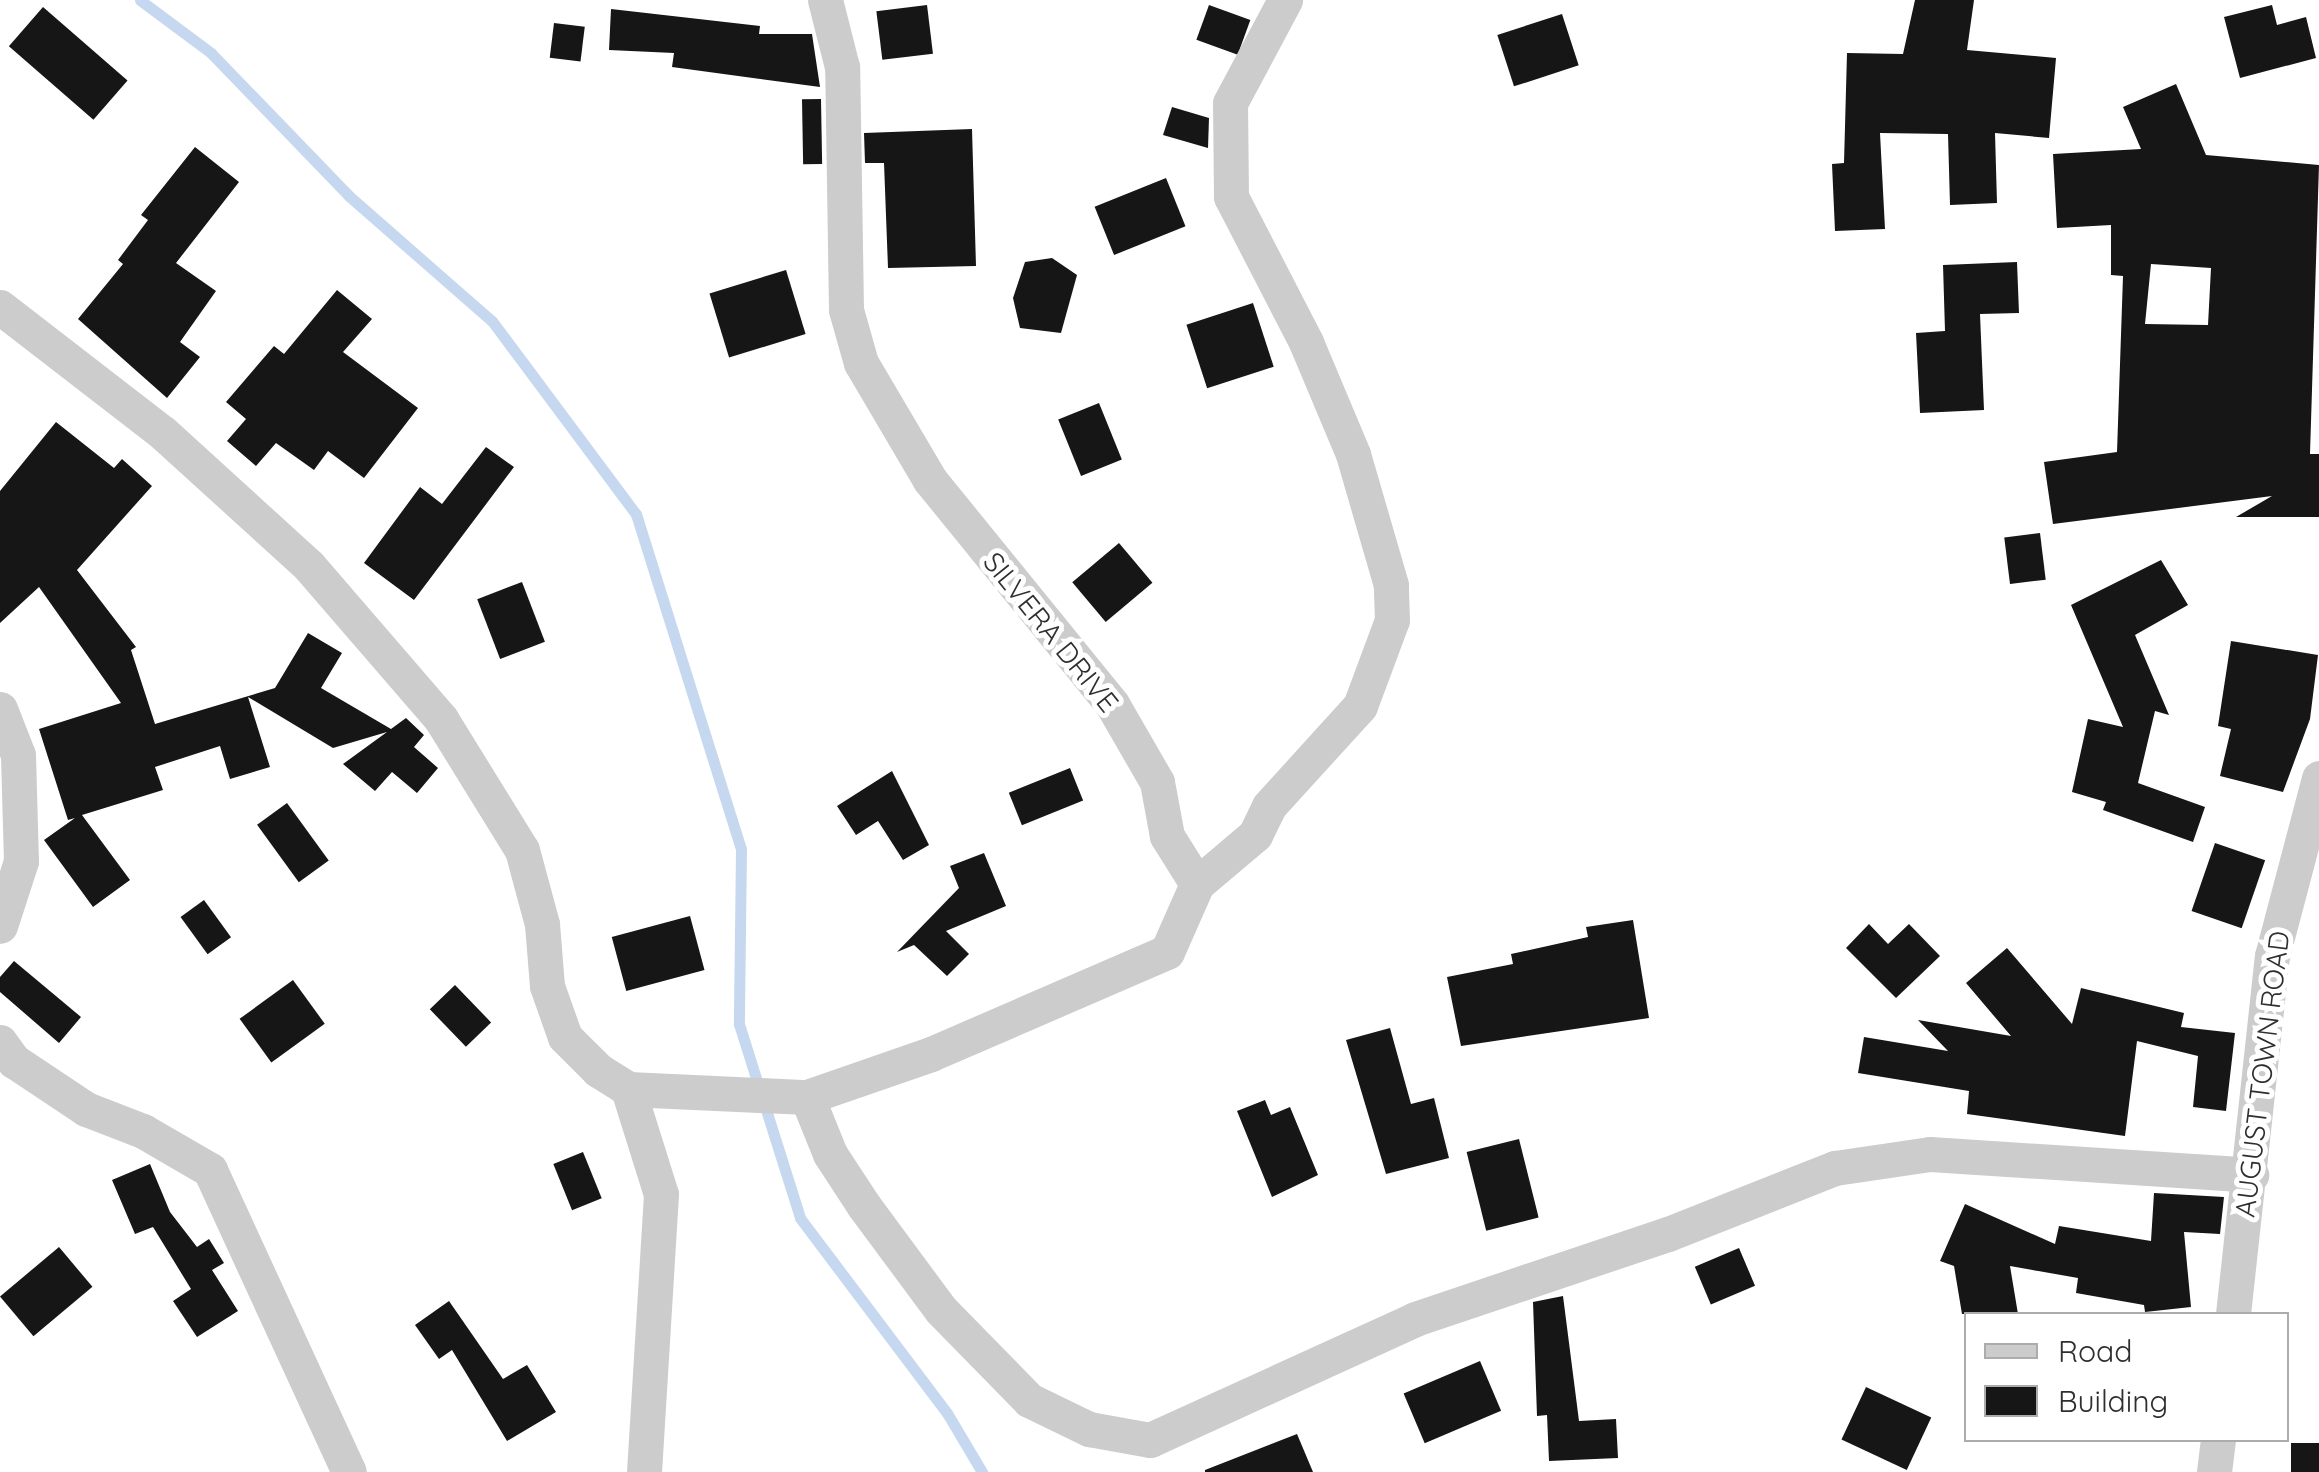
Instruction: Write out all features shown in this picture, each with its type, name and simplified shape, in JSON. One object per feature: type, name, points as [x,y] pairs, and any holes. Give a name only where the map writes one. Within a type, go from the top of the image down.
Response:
[{"type":"street","name":"SILVERA DRIVE","points":[[826,0],[842,67],[846,310],[860,363],[930,480],[1112,704],[1157,782],[1167,836],[1197,884]]},
{"type":"street","points":[[628,1089],[706,1088],[790,1096],[931,1054],[1167,952],[1197,884],[1256,836],[1268,806],[1360,706],[1392,620],[1391,585],[1353,454],[1306,342],[1231,197],[1230,102],[1284,0]]},
{"type":"street","points":[[0,307],[162,433],[309,566],[441,719],[522,850],[542,924],[547,986],[565,1036],[628,1089],[661,1194],[644,1472]]},
{"type":"street","points":[[0,709],[18,755],[21,861],[0,926]]},
{"type":"street","name":"AUGUST TOWN ROAD","points":[[2234,1312],[2272,956],[2319,778]]},
{"type":"street","points":[[0,1042],[14,1061],[86,1109],[143,1130],[210,1170],[349,1472]]},
{"type":"street","points":[[790,1096],[864,1206],[942,1310],[1028,1400],[1089,1429],[1150,1440],[1415,1319],[1668,1234],[1835,1168],[1947,1154],[2251,1174]]},
{"type":"street","points":[[2214,1472],[2218,1442]]},
{"type":"building","points":[[1915,0],[1974,0],[1967,50],[2056,58],[2049,138],[1995,133],[1997,203],[1950,205],[1948,134],[1880,133],[1885,229],[1835,231],[1832,164],[1844,163],[1847,53],[1903,54]]},
{"type":"building","points":[[927,5],[933,54],[882,60],[876,11]]},
{"type":"building","points":[[1209,5],[1250,20],[1238,55],[1196,40]]},
{"type":"building","points":[[2272,5],[2277,25],[2306,17],[2316,58],[2240,78],[2224,17]]},
{"type":"building","points":[[43,7],[128,80],[93,120],[9,46]]},
{"type":"building","points":[[611,9],[760,26],[759,34],[812,34],[820,87],[672,67],[674,53],[609,50]]},
{"type":"building","points":[[1562,14],[1579,65],[1514,86],[1497,35]]},
{"type":"building","points":[[554,23],[585,27],[581,62],[550,58]]},
{"type":"building","points":[[2176,84],[2206,155],[2319,165],[2310,454],[2319,454],[2319,517],[2236,517],[2272,496],[2053,524],[2044,462],[2117,452],[2123,276],[2111,275],[2111,225],[2057,228],[2053,154],[2141,149],[2123,107]],"holes":[[[2151,264],[2211,268],[2208,325],[2145,324]]]},
{"type":"building","points":[[802,99],[821,99],[822,164],[803,164]]},
{"type":"building","points":[[1172,107],[1209,118],[1208,148],[1163,135]]},
{"type":"building","points":[[972,129],[976,266],[888,268],[884,163],[865,163],[864,133]]},
{"type":"building","points":[[195,147],[239,182],[176,263],[216,291],[180,342],[200,357],[167,398],[78,319],[123,264],[118,260],[148,220],[141,215]]},
{"type":"building","points":[[1166,178],[1185,226],[1114,255],[1095,207]]},
{"type":"building","points":[[1052,258],[1077,275],[1061,333],[1020,328],[1013,298],[1025,262]]},
{"type":"building","points":[[2017,262],[2019,313],[1980,314],[1984,410],[1920,413],[1916,333],[1945,331],[1943,265]]},
{"type":"building","points":[[786,270],[806,334],[729,357],[709,293]]},
{"type":"building","points":[[337,290],[372,319],[343,352],[418,408],[364,478],[328,451],[314,470],[276,443],[256,466],[227,441],[246,419],[226,402],[274,346],[284,354]]},
{"type":"building","points":[[1253,303],[1274,367],[1207,388],[1186,325]]},
{"type":"building","points":[[1099,403],[1122,460],[1081,476],[1058,419]]},
{"type":"building","points":[[56,422],[114,468],[122,459],[152,486],[77,570],[136,647],[131,650],[155,724],[275,688],[308,633],[342,653],[321,688],[391,729],[406,718],[424,735],[414,747],[438,768],[417,793],[392,772],[375,791],[343,764],[387,732],[333,748],[248,697],[270,767],[230,779],[220,746],[155,767],[163,790],[82,815],[130,880],[93,907],[44,840],[75,818],[68,820],[39,729],[121,703],[39,587],[0,623],[0,491]]},
{"type":"building","points":[[486,447],[514,467],[414,600],[364,563],[420,487],[442,504]]},
{"type":"building","points":[[2040,533],[2046,580],[2010,584],[2004,537]]},
{"type":"building","points":[[1119,543],[1152,583],[1106,622],[1072,582]]},
{"type":"building","points":[[2161,560],[2188,605],[2135,635],[2169,715],[2155,711],[2138,783],[2205,807],[2193,842],[2103,810],[2106,802],[2072,792],[2088,719],[2123,727],[2071,605]]},
{"type":"building","points":[[522,582],[545,642],[500,659],[477,599]]},
{"type":"building","points":[[2231,641],[2318,655],[2310,719],[2283,792],[2220,776],[2231,729],[2218,726]]},
{"type":"building","points":[[1070,768],[1083,800],[1022,825],[1009,793]]},
{"type":"building","points":[[892,771],[929,845],[903,860],[878,821],[856,835],[837,806]]},
{"type":"building","points":[[287,803],[329,860],[299,882],[257,825]]},
{"type":"building","points":[[2215,843],[2265,860],[2242,928],[2192,911]]},
{"type":"building","points":[[984,853],[1006,906],[946,931],[969,954],[947,976],[914,945],[897,952],[959,888],[950,866]]},
{"type":"building","points":[[204,900],[231,937],[208,954],[181,917]]},
{"type":"building","points":[[690,916],[704,970],[626,991],[612,937]]},
{"type":"building","points":[[1633,920],[1649,1018],[1461,1046],[1447,977],[1513,964],[1511,954],[1588,937],[1586,927]]},
{"type":"building","points":[[1869,924],[1888,944],[1909,924],[1940,956],[1896,998],[1846,948]]},
{"type":"building","points":[[2007,948],[2072,1024],[2081,988],[2184,1013],[2181,1027],[2235,1033],[2226,1111],[2193,1107],[2198,1056],[2137,1041],[2125,1136],[1967,1114],[1969,1091],[1858,1073],[1864,1037],[1948,1051],[1918,1020],[2011,1036],[1966,983]]},
{"type":"building","points":[[14,961],[81,1017],[59,1043],[0,992],[0,977]]},
{"type":"building","points":[[293,980],[325,1024],[271,1062],[240,1019]]},
{"type":"building","points":[[455,985],[491,1022],[466,1047],[430,1009]]},
{"type":"building","points":[[1390,1028],[1411,1104],[1434,1098],[1449,1158],[1386,1174],[1346,1040]]},
{"type":"building","points":[[1265,1100],[1271,1115],[1290,1107],[1318,1175],[1272,1197],[1237,1111]]},
{"type":"building","points":[[1519,1139],[1539,1218],[1486,1231],[1467,1152]]},
{"type":"building","points":[[583,1152],[602,1198],[572,1210],[553,1164]]},
{"type":"building","points":[[150,1164],[170,1212],[197,1247],[209,1239],[224,1263],[212,1270],[238,1311],[197,1337],[173,1301],[191,1289],[153,1227],[135,1234],[112,1180]]},
{"type":"building","points":[[2154,1193],[2224,1197],[2220,1234],[2184,1232],[2191,1307],[2145,1312],[2144,1305],[2076,1293],[2078,1278],[2010,1266],[2018,1312],[1962,1314],[1954,1266],[1940,1261],[1965,1204],[2055,1244],[2059,1226],[2151,1241]]},
{"type":"building","points":[[59,1247],[92,1287],[33,1336],[0,1296]]},
{"type":"building","points":[[1739,1248],[1755,1286],[1711,1304],[1695,1267]]},
{"type":"building","points":[[1563,1296],[1579,1421],[1616,1419],[1618,1458],[1549,1461],[1547,1415],[1537,1416],[1533,1302]]},
{"type":"building","points":[[449,1301],[503,1379],[527,1365],[556,1412],[507,1441],[452,1350],[439,1359],[415,1325]]},
{"type":"building","points":[[1480,1361],[1501,1411],[1425,1443],[1404,1393]]},
{"type":"building","points":[[1866,1387],[1931,1417],[1907,1470],[1841,1440]]},
{"type":"building","points":[[1297,1434],[1313,1472],[1205,1472],[1205,1470]]},
{"type":"building","points":[[2291,1443],[2319,1443],[2319,1472],[2291,1472]]},
{"type":"waterway","points":[[140,0],[211,53],[349,196],[492,321],[636,514],[741,849],[739,1024],[800,1218],[947,1413],[982,1472]]}]
